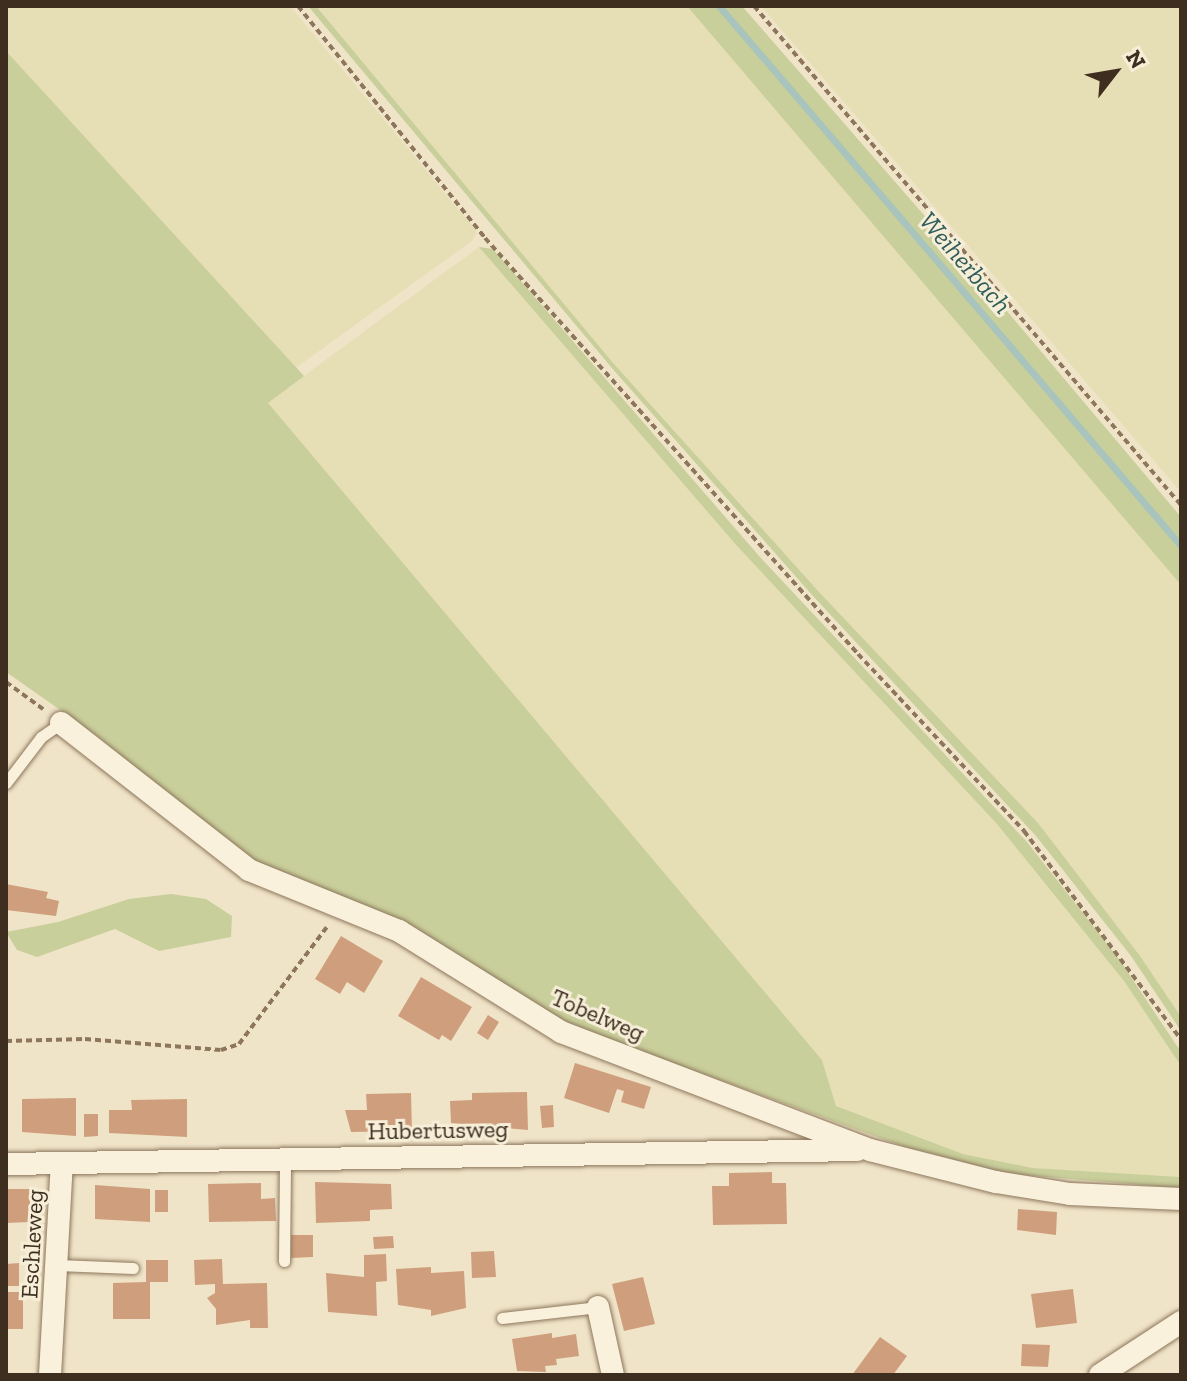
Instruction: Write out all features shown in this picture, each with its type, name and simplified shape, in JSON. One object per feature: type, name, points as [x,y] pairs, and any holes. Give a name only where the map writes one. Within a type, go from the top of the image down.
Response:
[{"type":"street","name":"Tobelweg","points":[[61,723],[249,870],[399,931],[561,1032],[870,1150],[996,1182],[1070,1194],[1181,1199]]},
{"type":"street","name":"Hubertusweg","points":[[6,1164],[285,1157],[870,1150]]},
{"type":"street","name":"Eschleweg","points":[[50,1375],[62,1163]]},
{"type":"street","points":[[598,1307],[613,1375]]},
{"type":"street","points":[[1100,1375],[1181,1322]]},
{"type":"lane","points":[[6,783],[41,737],[61,723]]},
{"type":"lane","points":[[284,1261],[285,1157]]},
{"type":"lane","points":[[57,1265],[133,1268]]},
{"type":"lane","points":[[502,1318],[598,1307]]},
{"type":"path","points":[[298,6],[485,238],[858,654],[1024,831],[1181,1039]]},
{"type":"path","points":[[754,6],[1181,505]]},
{"type":"path","points":[[6,682],[61,723]]},
{"type":"path","points":[[6,1041],[85,1039],[221,1050],[239,1044],[340,908]]},
{"type":"shaded area","points":[[6,6],[290,6],[477,232],[472,241],[294,369],[6,51]]},
{"type":"shaded area","points":[[316,6],[687,6],[887,239],[1181,585],[1181,1017],[1038,823],[819,592],[614,364]]},
{"type":"shaded area","points":[[761,6],[1181,6],[1181,492],[1173,483]]},
{"type":"shaded area","points":[[479,247],[737,546],[997,824],[1124,981],[1181,1066],[1181,1177],[1033,1168],[963,1154],[836,1106],[822,1060],[267,403]]},
{"type":"green space","points":[[308,6],[316,6],[614,364],[819,592],[1038,823],[1140,956],[1181,1017],[1181,1031],[1131,956],[1036,836],[812,595],[611,367]]},
{"type":"green space","points":[[687,6],[742,6],[984,284],[1181,517],[1181,585]]},
{"type":"green space","points":[[6,51],[304,376],[268,403],[822,1060],[836,1106],[963,1154],[1033,1168],[1181,1177],[1181,1188],[1009,1174],[905,1147],[570,1026],[240,853],[93,733],[6,672]]},
{"type":"green space","points":[[479,247],[493,249],[760,557],[1027,842],[1119,959],[1181,1052],[1181,1066],[1124,981],[997,824],[737,546]]},
{"type":"green space","points":[[171,894],[206,899],[232,916],[231,937],[159,951],[115,929],[37,957],[17,950],[6,932],[58,922],[129,899]]},
{"type":"building","points":[[6,884],[48,892],[46,898],[59,901],[56,916],[6,910]]},
{"type":"building","points":[[341,936],[383,961],[364,993],[347,982],[340,994],[315,979]]},
{"type":"building","points":[[421,977],[472,1007],[451,1041],[442,1035],[439,1040],[398,1016]]},
{"type":"building","points":[[488,1015],[499,1022],[488,1040],[477,1033]]},
{"type":"building","points":[[575,1063],[651,1087],[644,1109],[621,1102],[624,1091],[617,1089],[609,1113],[564,1098]]},
{"type":"building","points":[[527,1092],[528,1130],[451,1123],[450,1101],[472,1100],[472,1093]]},
{"type":"building","points":[[411,1093],[412,1131],[351,1132],[345,1110],[367,1110],[366,1094]]},
{"type":"building","points":[[76,1098],[76,1136],[22,1132],[22,1099]]},
{"type":"building","points":[[187,1099],[187,1137],[109,1133],[109,1110],[132,1110],[131,1100]]},
{"type":"building","points":[[553,1105],[554,1127],[542,1128],[540,1106]]},
{"type":"building","points":[[84,1114],[98,1114],[98,1136],[84,1137]]},
{"type":"building","points":[[772,1172],[772,1183],[786,1183],[787,1224],[713,1225],[712,1186],[729,1186],[729,1173]]},
{"type":"building","points":[[315,1182],[391,1184],[392,1209],[370,1210],[370,1221],[316,1223]]},
{"type":"building","points":[[261,1183],[261,1199],[275,1198],[276,1221],[209,1222],[208,1184]]},
{"type":"building","points":[[95,1185],[150,1189],[150,1222],[95,1219]]},
{"type":"building","points":[[6,1189],[30,1189],[30,1222],[6,1223]]},
{"type":"building","points":[[155,1190],[168,1190],[168,1212],[155,1212]]},
{"type":"building","points":[[1018,1209],[1057,1212],[1056,1235],[1017,1230]]},
{"type":"building","points":[[291,1235],[313,1235],[313,1257],[291,1258]]},
{"type":"building","points":[[393,1236],[394,1248],[374,1249],[373,1237]]},
{"type":"building","points":[[494,1251],[496,1277],[472,1278],[471,1252]]},
{"type":"building","points":[[386,1254],[387,1281],[376,1282],[377,1316],[328,1312],[326,1273],[364,1277],[364,1255]]},
{"type":"building","points":[[222,1259],[223,1284],[267,1283],[268,1328],[250,1328],[250,1320],[216,1325],[216,1309],[207,1298],[215,1293],[215,1284],[195,1285],[194,1260]]},
{"type":"building","points":[[146,1260],[168,1260],[168,1282],[150,1282],[150,1319],[113,1319],[113,1283],[146,1282]]},
{"type":"building","points":[[19,1263],[19,1286],[6,1286],[6,1264]]},
{"type":"building","points":[[431,1267],[431,1273],[464,1271],[466,1308],[431,1316],[431,1310],[398,1305],[396,1269]]},
{"type":"building","points":[[643,1277],[655,1324],[624,1331],[612,1284]]},
{"type":"building","points":[[1073,1289],[1077,1323],[1036,1328],[1031,1294]]},
{"type":"building","points":[[6,1292],[23,1292],[23,1329],[6,1329]]},
{"type":"building","points":[[552,1333],[552,1338],[576,1334],[579,1356],[556,1359],[557,1365],[545,1366],[546,1372],[517,1371],[512,1339]]},
{"type":"building","points":[[880,1337],[907,1356],[893,1375],[852,1375]]},
{"type":"building","points":[[1022,1344],[1050,1345],[1048,1367],[1021,1366]]},
{"type":"waterway","name":"Weiherbach","points":[[719,6],[1181,546]]}]
